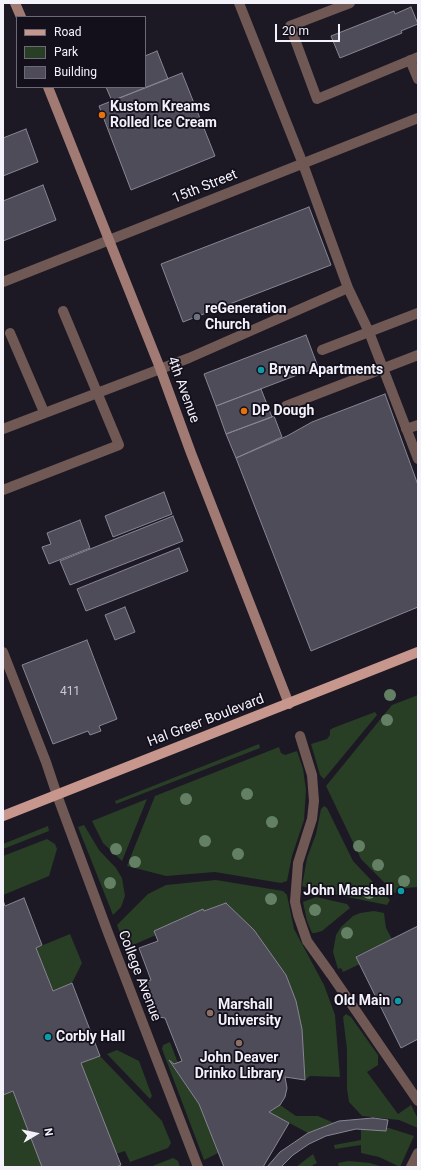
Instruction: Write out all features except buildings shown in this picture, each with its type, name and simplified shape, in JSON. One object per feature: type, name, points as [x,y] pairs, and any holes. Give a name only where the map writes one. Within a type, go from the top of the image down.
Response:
[{"type":"main road","name":"Hal Greer Boulevard","points":[[3,816],[418,652]]},
{"type":"street","points":[[15,3],[21,16]]},
{"type":"street","points":[[239,3],[303,164],[348,288],[369,332],[418,459]]},
{"type":"street","points":[[350,3],[290,26],[317,99],[414,58],[418,79]]},
{"type":"street","name":"4th Avenue","points":[[48,88],[160,368],[191,453],[289,704]]},
{"type":"street","name":"15th Street","points":[[3,282],[418,118]]},
{"type":"street","points":[[3,429],[96,392],[189,358],[348,288]]},
{"type":"street","points":[[3,490],[119,445],[63,311]]},
{"type":"street","points":[[322,350],[418,313]]},
{"type":"street","points":[[10,333],[44,412]]},
{"type":"street","points":[[286,406],[418,355]]},
{"type":"street","points":[[406,429],[418,425]]},
{"type":"street","name":"College Avenue","points":[[3,652],[46,762],[107,930],[198,1167]]},
{"type":"street","points":[[300,736],[312,774],[314,801],[312,819],[298,863],[295,902],[300,922],[308,941],[418,1102]]},
{"type":"street","points":[[411,1167],[418,1153]]},
{"type":"green space","points":[[418,695],[418,887],[406,888],[395,893],[361,859],[326,786],[392,705]]},
{"type":"green space","points":[[375,712],[377,715],[324,779],[320,775],[311,744],[327,739],[330,735],[330,730],[333,728]]},
{"type":"green space","points":[[259,744],[260,748],[116,804],[115,801]]},
{"type":"green space","points":[[279,747],[281,753],[285,755],[297,751],[303,769],[306,790],[304,820],[292,856],[287,881],[281,883],[215,872],[166,876],[127,866],[155,796]]},
{"type":"green space","points":[[147,799],[122,861],[103,843],[92,821]]},
{"type":"green space","points":[[324,806],[327,808],[353,861],[390,900],[387,905],[313,890],[302,886],[307,858],[316,834],[321,809]]},
{"type":"green space","points":[[84,825],[99,850],[116,868],[122,878],[125,896],[121,907],[113,915],[78,827]]},
{"type":"green space","points":[[48,826],[49,831],[3,849],[3,844]]},
{"type":"green space","points":[[47,839],[55,844],[57,849],[49,876],[3,895],[3,856]]},
{"type":"green space","points":[[216,880],[283,891],[287,895],[294,929],[324,985],[335,1015],[340,1077],[310,1076],[305,1080],[302,1029],[296,1001],[286,975],[254,930],[226,903],[177,920],[178,922],[154,931],[156,935],[126,948],[117,925],[148,894],[166,885]]},
{"type":"green space","points":[[316,897],[347,904],[350,908],[322,931],[312,933],[307,921],[303,902]]},
{"type":"green space","points":[[374,911],[384,913],[386,928],[392,939],[356,956],[360,964],[343,972],[341,968],[338,969],[333,952],[336,935],[341,927],[353,916],[360,913]]},
{"type":"green space","points":[[70,934],[82,963],[72,983],[53,991],[36,948]]},
{"type":"green space","points":[[346,1014],[351,1017],[378,1055],[378,1065],[367,1072],[398,1114],[411,1105],[418,1119],[418,1128],[399,1120],[362,1116],[349,1102],[347,1089],[347,1049],[343,1017]]},
{"type":"green space","points":[[170,1042],[178,1063],[174,1064],[169,1061],[199,1104],[218,1153],[204,1160],[162,1049],[163,1045]]},
{"type":"green space","points":[[117,1050],[139,1061],[152,1096],[150,1099],[107,1054]]},
{"type":"green space","points":[[100,1056],[162,1121],[171,1143],[168,1148],[130,1162],[125,1151],[116,1154],[81,1063]]},
{"type":"green space","points":[[13,1091],[42,1167],[3,1167],[3,1095]]},
{"type":"green space","points":[[280,1105],[296,1116],[318,1116],[334,1123],[308,1133],[269,1112]]},
{"type":"green space","points":[[361,1126],[389,1128],[414,1136],[400,1167],[379,1157],[361,1153],[361,1145],[335,1149],[334,1145],[361,1140]]},
{"type":"green space","points":[[313,1154],[317,1163],[310,1167],[296,1167]]},
{"type":"green space","points":[[173,1158],[178,1161],[180,1167],[150,1167]]},
{"type":"green space","points":[[348,1161],[370,1163],[383,1167],[339,1167],[338,1163]]},
{"type":"place","name":"Kustom Kreams Rolled Ice Cream","points":[[102,115]]},
{"type":"place","name":"reGeneration Church","points":[[197,317]]},
{"type":"place","name":"Bryan Apartments","points":[[261,370]]},
{"type":"place","name":"DP Dough","points":[[244,411]]},
{"type":"place","name":"John Marshall","points":[[401,891]]},
{"type":"place","name":"Old Main","points":[[398,1001]]},
{"type":"place","name":"Marshall University","points":[[210,1013]]},
{"type":"place","name":"Corbly Hall","points":[[48,1037]]},
{"type":"place","name":"John Deaver Drinko Library","points":[[239,1043]]}]
